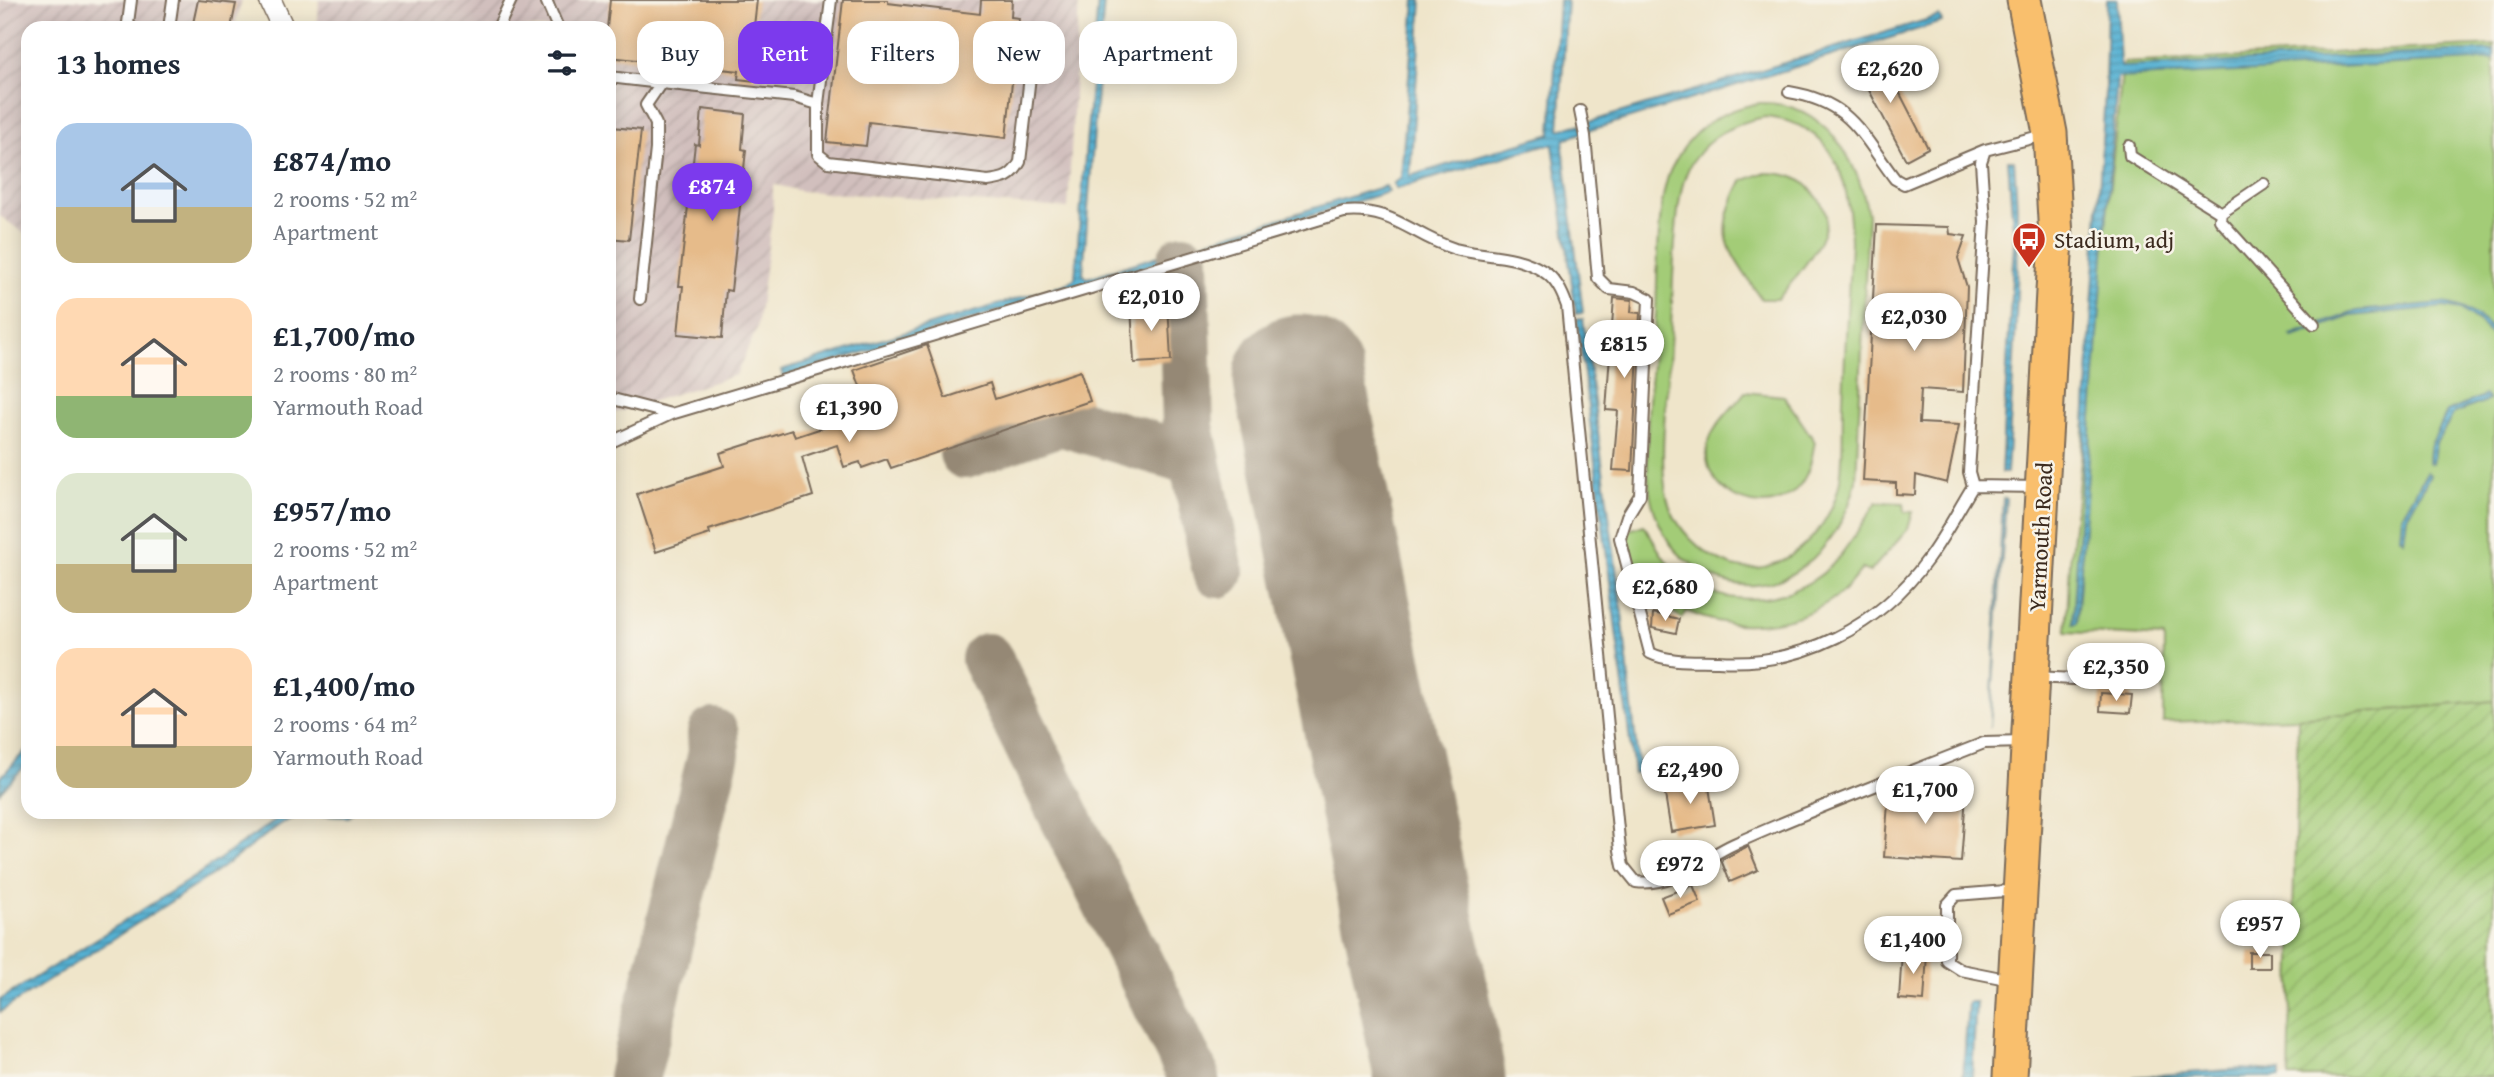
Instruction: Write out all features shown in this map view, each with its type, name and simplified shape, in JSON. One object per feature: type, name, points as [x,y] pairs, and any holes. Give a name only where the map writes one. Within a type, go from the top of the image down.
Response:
[{"type":"main road","name":"Yarmouth Road","points":[[2010,1077],[2056,237],[2050,133],[2024,0]]},
{"type":"street","points":[[270,0],[280,21]]},
{"type":"lane","points":[[128,21],[131,0]]},
{"type":"lane","points":[[170,21],[173,0]]},
{"type":"lane","points":[[501,21],[511,0]]},
{"type":"lane","points":[[546,0],[555,21]]},
{"type":"lane","points":[[831,0],[818,104],[818,154],[828,162],[988,181],[1004,179],[1014,173],[1020,162],[1029,84]]},
{"type":"lane","points":[[616,78],[637,80]]},
{"type":"lane","points":[[640,299],[656,149],[656,124],[646,105],[660,84]]},
{"type":"lane","points":[[670,84],[794,97],[818,104]]},
{"type":"lane","points":[[1789,92],[1804,94],[1849,116],[1895,179],[1904,184],[1985,150],[2050,133]]},
{"type":"lane","points":[[1580,111],[1585,136],[1598,278],[1609,289],[1634,292],[1649,299],[1640,495],[1627,516],[1620,538],[1650,653],[1666,658],[1747,663],[1790,657],[1865,623],[1905,586],[1928,559],[1973,486],[1969,472],[1984,222],[1981,162],[1985,150]]},
{"type":"lane","points":[[2129,146],[2130,156],[2221,213]]},
{"type":"lane","points":[[2264,184],[2221,213],[2220,220],[2314,324]]},
{"type":"lane","points":[[616,440],[671,414],[1344,212],[1362,210],[1382,214],[1455,249],[1501,254],[1528,262],[1546,272],[1560,288],[1567,306],[1620,850],[1623,866],[1636,882],[1649,884],[1670,878],[1732,844],[1984,743],[2028,741]]},
{"type":"lane","points":[[616,400],[671,414]]},
{"type":"lane","points":[[1973,486],[2043,487]]},
{"type":"lane","points":[[2033,677],[2092,680]]},
{"type":"lane","points":[[2014,981],[1961,970],[1947,961],[1947,905],[1956,895],[2020,890]]},
{"type":"shaded area","points":[[0,0],[242,0],[236,21],[21,21],[21,231],[0,216]]},
{"type":"shaded area","points":[[319,0],[1079,0],[1068,208],[800,191],[773,184],[773,210],[757,328],[736,375],[616,413],[616,21],[318,21]]},
{"type":"green space","points":[[2494,45],[2494,701],[2298,718],[2163,722],[2164,637],[2066,632],[2070,563],[2123,63]]},
{"type":"green space","points":[[1760,103],[1783,105],[1820,123],[1834,137],[1856,173],[1868,215],[1856,480],[1849,505],[1822,549],[1803,566],[1782,579],[1758,585],[1733,584],[1707,574],[1678,553],[1668,541],[1654,511],[1647,464],[1659,238],[1666,183],[1679,155],[1697,133],[1718,117]],"holes":[[[1765,117],[1789,122],[1808,131],[1823,143],[1834,159],[1847,198],[1851,242],[1840,480],[1829,513],[1807,543],[1777,563],[1761,568],[1743,568],[1720,561],[1700,548],[1676,520],[1666,494],[1663,453],[1677,222],[1686,175],[1694,159],[1708,143],[1735,126],[1755,119]]]},
{"type":"green space","points":[[1763,173],[1784,174],[1802,181],[1819,199],[1826,214],[1822,236],[1816,247],[1778,299],[1761,299],[1733,255],[1726,231],[1733,201],[1742,181]]},
{"type":"green space","points":[[1745,392],[1784,396],[1815,442],[1809,468],[1797,489],[1780,500],[1762,504],[1743,501],[1727,492],[1714,478],[1707,461],[1712,434]]},
{"type":"green space","points":[[1877,502],[1904,503],[1905,512],[1913,512],[1908,529],[1870,572],[1862,569],[1836,597],[1801,615],[1763,624],[1724,622],[1687,611],[1682,618],[1650,597],[1649,588],[1638,589],[1626,531],[1644,525],[1670,566],[1687,581],[1706,591],[1727,597],[1771,597],[1812,581],[1830,567]]},
{"type":"green space","points":[[2494,701],[2494,1077],[2289,1077],[2298,718]]},
{"type":"water","points":[[1098,0],[1104,0],[1102,21],[1096,21]]},
{"type":"water","points":[[1415,0],[1422,0],[1410,176],[1551,134],[1559,0],[1567,0],[1559,130],[1581,124],[1582,133],[1565,139],[1563,147],[1583,313],[1576,314],[1553,145],[1544,145],[1396,189],[1393,184],[1401,177]]},
{"type":"water","points":[[2107,0],[2117,0],[2120,67],[2494,50],[2494,59],[2117,78],[2077,623],[2073,624],[2105,93]]},
{"type":"water","points":[[1939,16],[1942,22],[1588,131],[1586,123]]},
{"type":"water","points":[[1091,84],[1098,84],[1083,274],[1087,278],[1385,186],[1388,192],[783,377],[781,370],[1066,284],[1075,278]]},
{"type":"water","points":[[2008,160],[2014,160],[2018,239],[2007,473],[2001,473],[2014,242]]},
{"type":"water","points":[[2442,303],[2457,306],[2477,316],[2494,331],[2494,339],[2480,323],[2461,310],[2444,307],[2351,316],[2293,337],[2291,335],[2357,311]]},
{"type":"water","points":[[1577,319],[1583,319],[1622,612],[1639,773],[1634,774]]},
{"type":"water","points":[[2485,395],[2489,400],[2454,413],[2436,443],[2432,464],[2428,463],[2429,449],[2447,412]]},
{"type":"water","points":[[2427,472],[2430,475],[2407,517],[2404,540],[2400,537],[2402,516]]},
{"type":"water","points":[[2003,498],[2006,499],[1990,728]]},
{"type":"water","points":[[21,756],[21,770],[0,792],[0,778]]},
{"type":"water","points":[[276,819],[294,819],[282,823],[215,873],[0,1012],[0,1000],[197,875]]},
{"type":"water","points":[[1968,1002],[1976,1002],[1972,1077],[1963,1077]]},
{"type":"water","points":[[2241,1069],[2280,1071],[2280,1077],[2133,1077]]},
{"type":"building","points":[[198,0],[236,4],[232,21],[194,21]]},
{"type":"building","points":[[610,0],[757,0],[755,21],[738,21],[738,71],[724,69],[724,21],[637,21],[637,60],[616,58],[616,21],[608,21]]},
{"type":"building","points":[[843,0],[888,0],[888,3],[980,14],[981,0],[1012,0],[1011,17],[1019,18],[1019,21],[973,21],[973,84],[1012,84],[1006,138],[869,122],[866,146],[827,142]]},
{"type":"building","points":[[1875,53],[1884,83],[1892,78],[1928,148],[1906,160],[1862,77],[1854,79],[1849,60]]},
{"type":"building","points":[[702,109],[745,114],[742,149],[746,150],[731,291],[726,290],[722,338],[678,334],[683,286],[679,286],[695,144],[699,145]]},
{"type":"building","points":[[616,127],[641,130],[629,240],[616,239]]},
{"type":"building","points":[[1877,225],[1949,227],[1950,234],[1966,236],[1958,258],[1967,287],[1963,392],[1921,389],[1919,423],[1959,425],[1947,483],[1916,475],[1915,495],[1896,494],[1896,483],[1863,481]]},
{"type":"building","points":[[1614,298],[1632,300],[1631,312],[1640,313],[1632,471],[1613,470],[1618,411],[1606,410]]},
{"type":"building","points":[[1168,303],[1171,361],[1134,363],[1131,305]]},
{"type":"building","points":[[927,345],[945,398],[990,383],[995,399],[1080,371],[1090,401],[891,468],[887,459],[862,468],[860,462],[844,467],[837,445],[802,457],[813,496],[709,530],[710,534],[656,552],[637,494],[724,466],[720,453],[792,430],[795,437],[828,426],[825,416],[866,402],[854,370]]},
{"type":"building","points":[[1653,613],[1679,619],[1676,633],[1652,628]]},
{"type":"building","points":[[2101,693],[2132,695],[2130,713],[2100,711]]},
{"type":"building","points":[[1708,781],[1715,825],[1671,832],[1664,788]]},
{"type":"building","points":[[1889,789],[1966,795],[1961,862],[1884,857]]},
{"type":"building","points":[[1748,846],[1758,870],[1730,882],[1721,860]]},
{"type":"building","points":[[1693,885],[1700,902],[1668,914],[1661,897]]},
{"type":"building","points":[[1902,952],[1927,954],[1924,1001],[1899,999]]},
{"type":"building","points":[[2249,952],[2270,952],[2270,968],[2249,968]]},
{"type":"taxiway","points":[[1183,260],[1188,427],[1218,572]]},
{"type":"taxiway","points":[[965,453],[1060,420],[1195,460]]},
{"type":"taxiway","points":[[987,659],[1194,1077]]},
{"type":"taxiway","points":[[634,1077],[714,753],[713,734]]},
{"type":"runway","points":[[1299,380],[1440,1077]]},
{"type":"place","name":"Stadium, adj","points":[[2029,269]]}]
